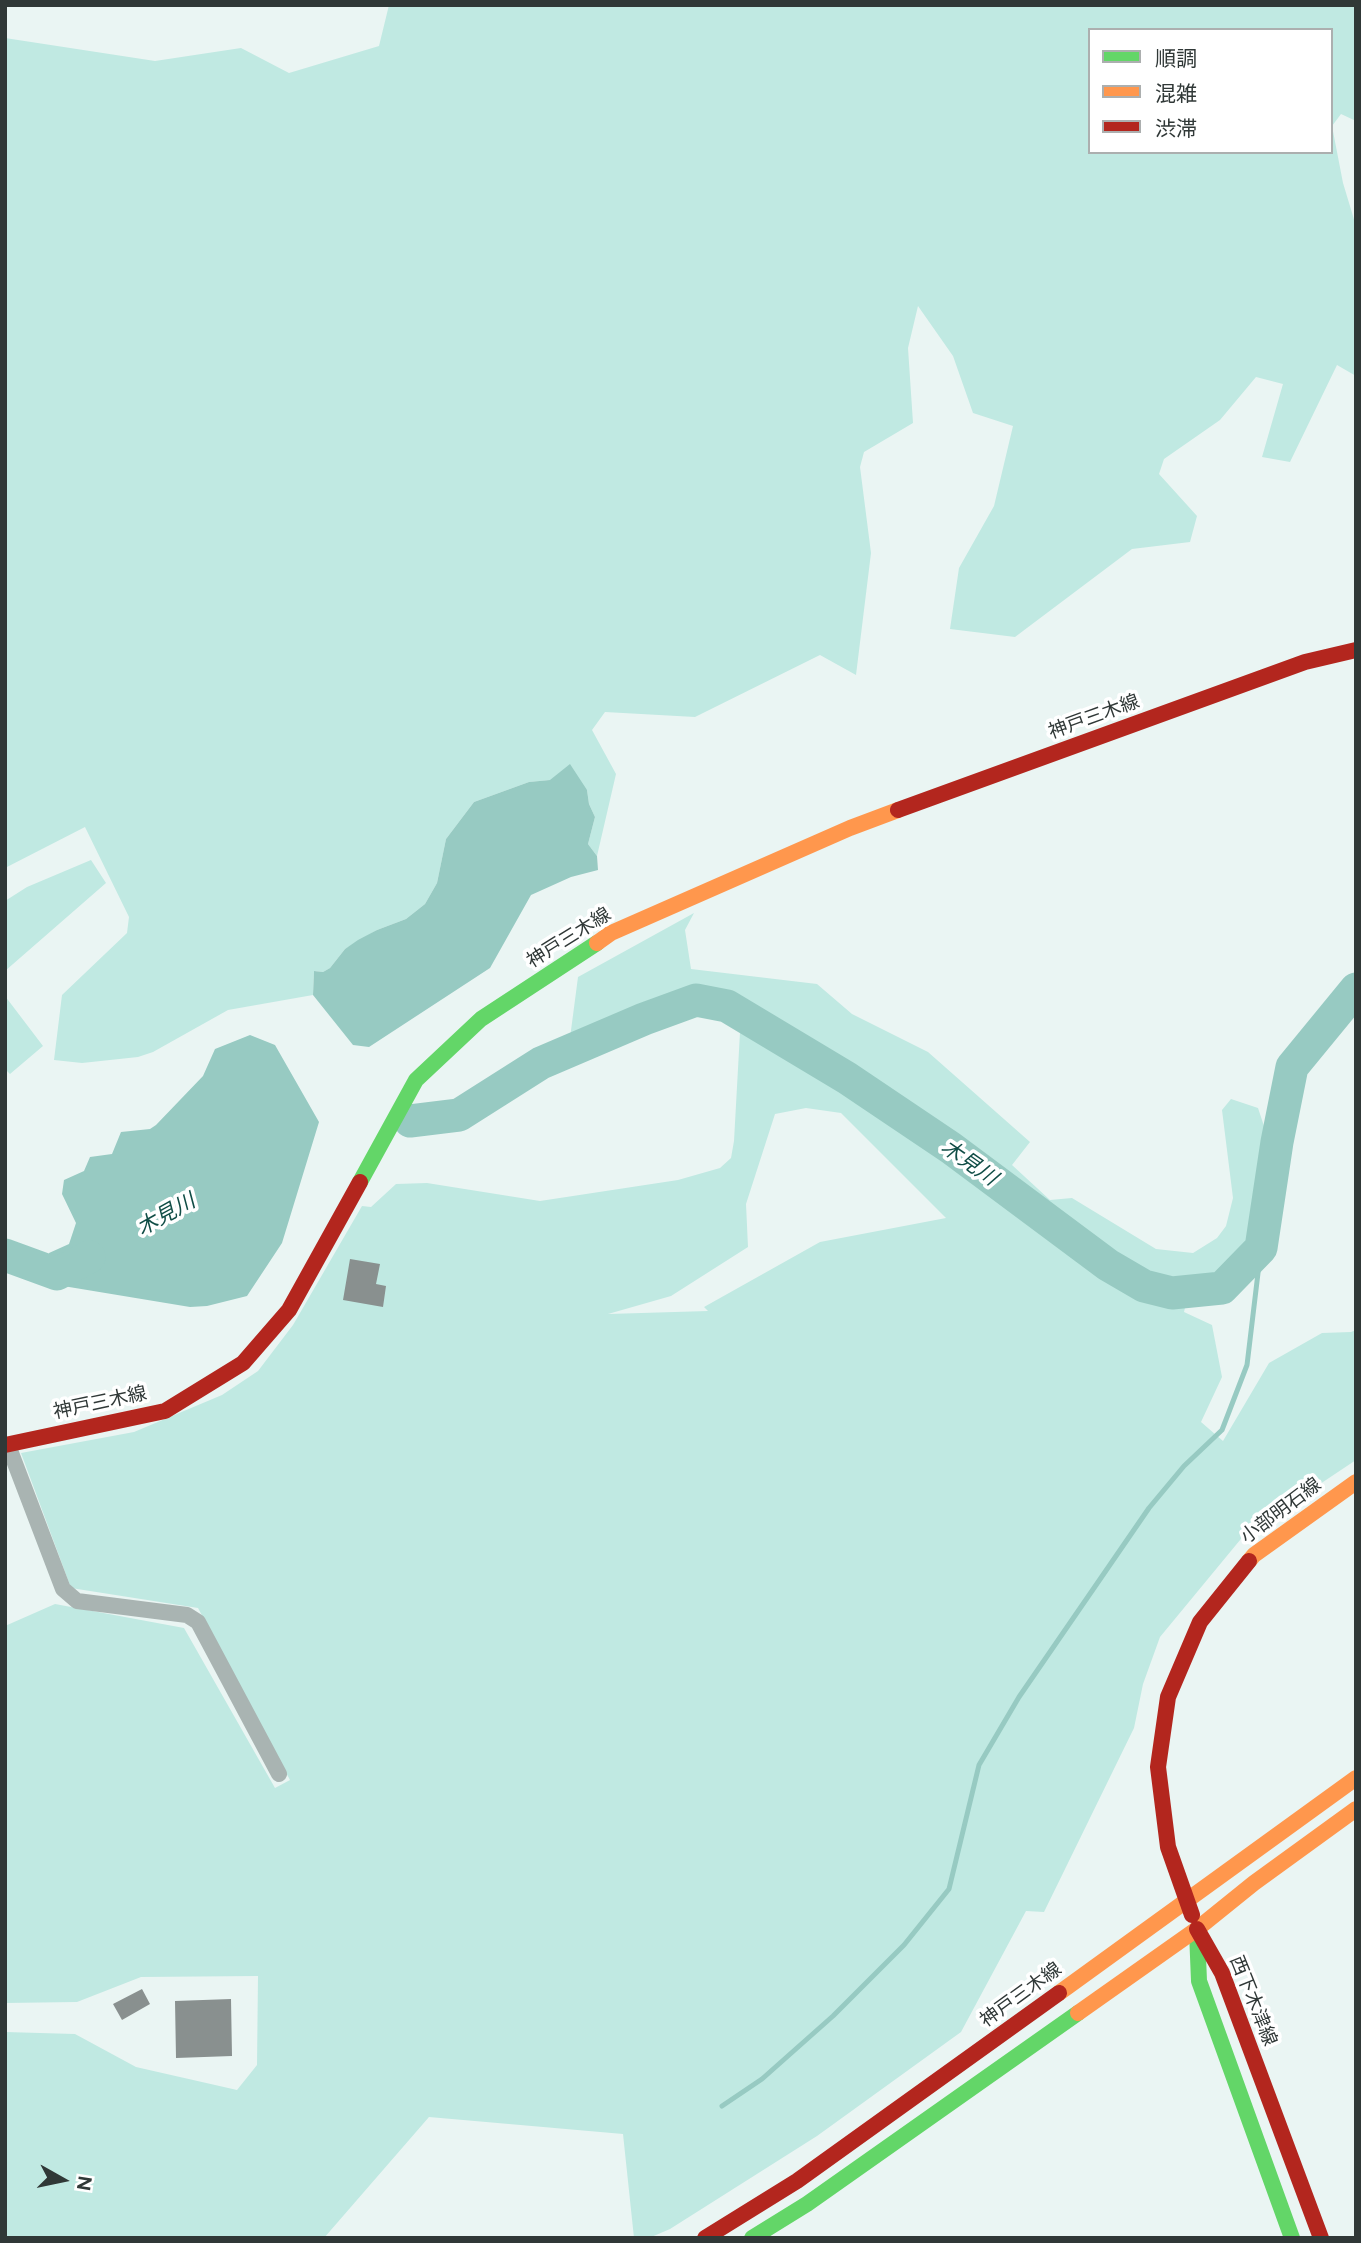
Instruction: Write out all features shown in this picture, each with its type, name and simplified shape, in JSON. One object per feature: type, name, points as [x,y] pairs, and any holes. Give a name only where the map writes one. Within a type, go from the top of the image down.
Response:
[{"type":"main road","name":"神戸三木線","points":[[7,1445],[165,1411],[243,1363],[289,1310],[416,1080],[481,1019],[611,933],[850,828],[1304,662],[1356,650]]},
{"type":"main road","name":"小部明石線","points":[[1197,1929],[1168,1847],[1158,1767],[1168,1697],[1200,1622],[1254,1555],[1356,1482]]},
{"type":"main road","name":"神戸三木線","points":[[705,2238],[797,2181],[1356,1778]]},
{"type":"main road","points":[[752,2238],[807,2204],[1197,1929],[1254,1883],[1356,1809]]},
{"type":"main road","name":"西下木津線","points":[[1197,1929],[1199,1981],[1292,2238]]},
{"type":"main road","name":"西下木津線","points":[[1197,1929],[1222,1973],[1321,2238]]},
{"type":"street","points":[[7,1445],[63,1589],[77,1601],[187,1615],[198,1622],[279,1774]]},
{"type":"shaded area","points":[[389,5],[1356,5],[1356,121],[1341,114],[1333,125],[1333,28],[1088,28],[1088,154],[1333,154],[1333,131],[1343,183],[1356,226],[1356,376],[1337,365],[1290,462],[1262,457],[1283,384],[1256,377],[1220,420],[1164,459],[1159,474],[1197,516],[1190,542],[1132,549],[1015,637],[950,629],[959,568],[994,506],[1013,426],[973,413],[953,356],[918,306],[908,348],[913,423],[864,452],[860,467],[871,553],[856,675],[820,655],[695,717],[605,712],[592,730],[616,774],[597,856],[588,844],[595,817],[587,790],[550,780],[529,782],[474,802],[446,839],[437,883],[425,904],[406,919],[377,930],[345,949],[330,968],[323,972],[314,971],[313,995],[228,1010],[153,1052],[138,1057],[82,1063],[54,1060],[62,995],[127,933],[129,917],[85,827],[5,868],[5,38],[155,61],[241,48],[289,73],[379,46]]},
{"type":"shaded area","points":[[91,860],[106,883],[5,971],[5,901],[27,887]]},
{"type":"shaded area","points":[[694,913],[685,930],[691,969],[817,984],[852,1014],[928,1052],[1030,1142],[1012,1165],[1050,1200],[1072,1198],[1156,1249],[1193,1253],[1217,1238],[1226,1226],[1233,1198],[1222,1110],[1231,1099],[1258,1108],[1267,1135],[1251,1241],[1223,1276],[1191,1282],[1184,1312],[1212,1325],[1222,1377],[1201,1422],[1223,1441],[1269,1363],[1322,1333],[1356,1330],[1356,1460],[1245,1534],[1160,1637],[1143,1684],[1134,1728],[1044,1912],[1026,1911],[961,2032],[817,2136],[670,2229],[649,2238],[634,2238],[623,2134],[429,2117],[324,2238],[5,2238],[5,2032],[75,2034],[136,2067],[237,2090],[257,2065],[258,1976],[141,1977],[77,2002],[5,2003],[5,1626],[55,1604],[184,1628],[275,1788],[290,1780],[198,1608],[71,1588],[21,1453],[134,1432],[222,1395],[258,1371],[293,1325],[362,1206],[371,1207],[396,1184],[427,1183],[540,1201],[678,1180],[720,1168],[731,1158],[734,1141],[742,996],[691,990],[570,1038],[578,977]],"holes":[[[806,1108],[841,1113],[946,1218],[820,1242],[704,1307],[708,1311],[608,1314],[671,1296],[748,1247],[746,1204],[775,1114]]]},
{"type":"shaded area","points":[[5,996],[43,1046],[10,1074],[5,1069]]},
{"type":"water","points":[[570,764],[587,790],[595,817],[588,844],[597,856],[598,870],[571,877],[531,895],[490,968],[369,1047],[353,1045],[313,995],[314,971],[323,972],[330,968],[345,949],[358,940],[406,919],[425,904],[437,883],[446,839],[474,802],[529,782],[550,780]]},
{"type":"water","points":[[250,1035],[275,1045],[319,1122],[282,1243],[247,1296],[207,1306],[190,1307],[51,1284],[49,1253],[69,1244],[76,1223],[62,1194],[64,1180],[84,1171],[90,1157],[112,1154],[121,1132],[150,1129],[156,1125],[203,1076],[215,1049]]},
{"type":"building","points":[[350,1259],[380,1264],[376,1284],[386,1286],[383,1307],[343,1300]]},
{"type":"building","points":[[142,1989],[150,2004],[122,2020],[113,2004]]},
{"type":"building","points":[[231,1999],[232,2056],[176,2058],[175,2001]]},
{"type":"waterway","name":"木見川","points":[[410,1121],[459,1115],[541,1063],[696,1000],[727,1006],[847,1078],[951,1148],[1108,1265],[1144,1286],[1172,1293],[1222,1288],[1261,1248],[1277,1142],[1292,1067],[1356,989]]},
{"type":"waterway","points":[[722,2106],[762,2079],[833,2016],[904,1945],[949,1889],[979,1765],[1019,1697],[1149,1508],[1184,1466],[1222,1430],[1247,1365],[1261,1248]]},
{"type":"waterway","name":"木見川","points":[[5,1255],[57,1274],[89,1257]]},
{"type":"traffic: fast","points":[[360,1182],[416,1080],[481,1019],[597,943]]},
{"type":"traffic: fast","points":[[1197,1932],[1199,1981],[1292,2238]]},
{"type":"traffic: fast","points":[[752,2238],[807,2204],[1078,2013]]},
{"type":"traffic: slow","points":[[597,943],[611,933],[850,828],[898,810]]},
{"type":"traffic: slow","points":[[1249,1561],[1356,1482]]},
{"type":"traffic: slow","points":[[1059,1993],[1356,1778]]},
{"type":"traffic: slow","points":[[1078,2013],[1197,1929],[1254,1883],[1356,1809]]},
{"type":"traffic: jam","points":[[898,810],[1305,662],[1356,650]]},
{"type":"traffic: jam","points":[[5,1445],[165,1411],[243,1363],[289,1310],[360,1182]]},
{"type":"traffic: jam","points":[[1192,1915],[1168,1847],[1158,1767],[1168,1697],[1200,1622],[1249,1561]]},
{"type":"traffic: jam","points":[[1197,1929],[1222,1973],[1321,2238]]},
{"type":"traffic: jam","points":[[705,2238],[797,2181],[1059,1993]]}]
